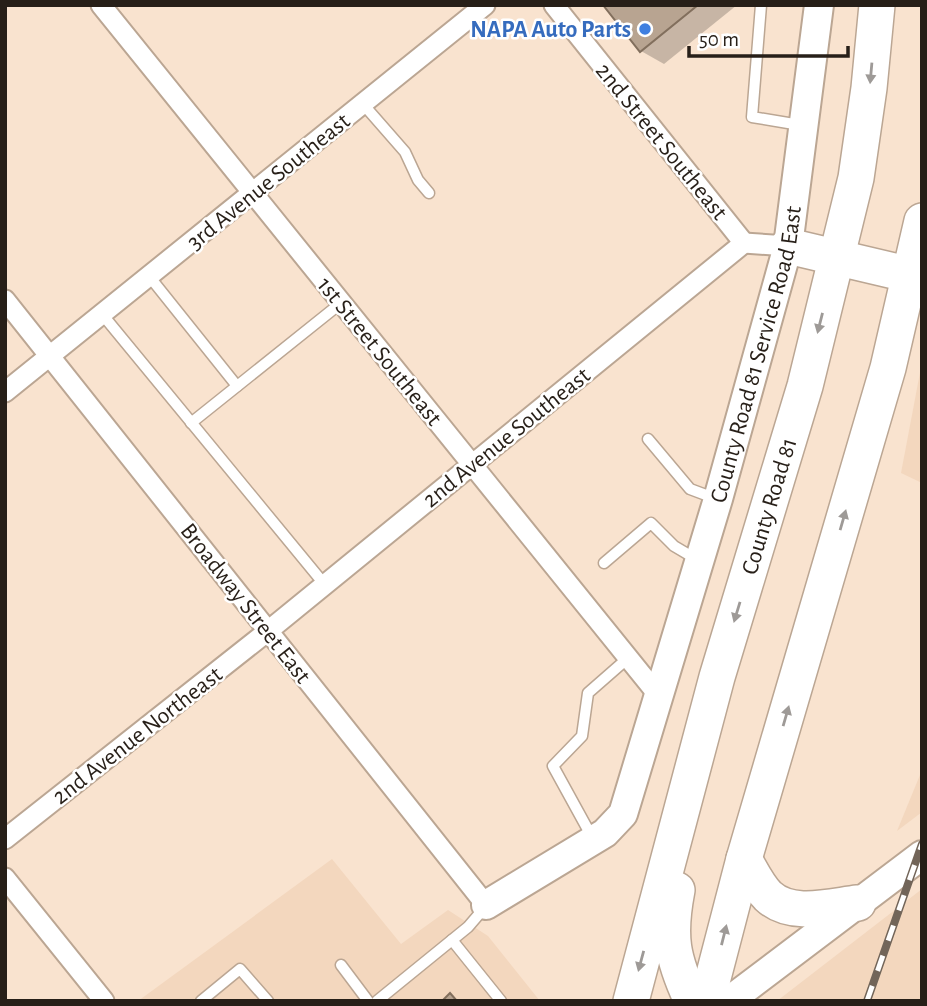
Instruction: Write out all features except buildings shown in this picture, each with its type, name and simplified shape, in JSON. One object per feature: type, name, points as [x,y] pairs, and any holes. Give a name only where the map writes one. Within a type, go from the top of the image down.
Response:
[{"type":"highway","name":"County Road 81","points":[[631,1001],[718,677],[805,386],[856,178],[870,88],[877,5]]},
{"type":"highway","points":[[707,1001],[744,859],[888,368],[922,221]]},
{"type":"highway","points":[[788,246],[911,275]]},
{"type":"highway","points":[[692,1001],[672,949],[674,903],[718,677]]},
{"type":"highway","points":[[744,859],[767,895],[789,907],[804,909],[859,903]]},
{"type":"street","name":"1st Street Southeast","points":[[101,5],[659,696]]},
{"type":"street","name":"3rd Avenue Southeast","points":[[5,392],[485,5]]},
{"type":"street","name":"2nd Street Southeast","points":[[554,5],[744,243]]},
{"type":"street","name":"County Road 81 Service Road East","points":[[486,905],[594,840],[614,825],[623,814],[718,499],[788,246],[819,5]]},
{"type":"street","points":[[744,243],[788,246]]},
{"type":"street","name":"2nd Avenue Southeast","points":[[268,631],[744,243]]},
{"type":"street","name":"Broadway Street East","points":[[5,300],[486,905]]},
{"type":"street","name":"2nd Avenue Northeast","points":[[5,839],[268,631]]},
{"type":"street","points":[[729,1001],[922,855]]},
{"type":"street","points":[[5,877],[104,1001]]},
{"type":"lane","points":[[761,5],[752,117],[804,126]]},
{"type":"lane","points":[[363,104],[404,152],[418,180],[429,193]]},
{"type":"lane","points":[[149,276],[237,386]]},
{"type":"lane","points":[[191,423],[341,303]]},
{"type":"lane","points":[[102,314],[325,585]]},
{"type":"lane","points":[[648,439],[690,489],[718,499]]},
{"type":"lane","points":[[604,563],[651,523],[674,546],[699,561]]},
{"type":"lane","points":[[594,840],[553,766],[582,736],[589,693],[628,658]]},
{"type":"lane","points":[[377,1001],[468,927],[486,905]]},
{"type":"lane","points":[[452,940],[501,1001]]},
{"type":"lane","points":[[341,965],[368,1001]]},
{"type":"lane","points":[[201,1001],[240,969],[268,1001]]},
{"type":"shaded area","points":[[922,362],[922,483],[901,473]]},
{"type":"shaded area","points":[[922,770],[922,812],[897,831]]},
{"type":"shaded area","points":[[332,859],[401,944],[448,910],[488,936],[540,1001],[138,1001]]},
{"type":"shaded area","points":[[922,889],[922,1001],[777,1001]]},
{"type":"railway","points":[[867,1001],[922,844]]},
{"type":"place","name":"NAPA Auto Parts","points":[[645,29]]}]
